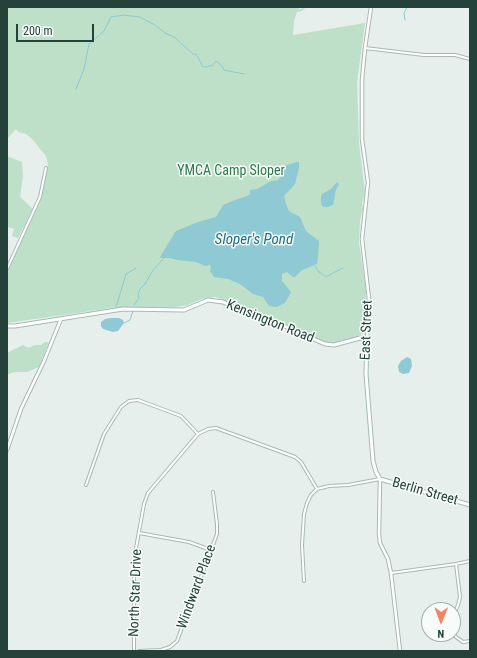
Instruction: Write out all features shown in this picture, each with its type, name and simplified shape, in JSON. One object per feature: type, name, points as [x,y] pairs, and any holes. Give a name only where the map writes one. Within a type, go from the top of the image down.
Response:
[{"type":"main road","name":"Kensington Road","points":[[7,326],[123,309],[184,310],[208,300],[223,302],[325,344],[334,345],[360,338],[367,339]]},
{"type":"main road","name":"East Street","points":[[367,339],[366,374],[373,461],[380,479]]},
{"type":"main road","name":"Berlin Street","points":[[380,479],[470,505]]},
{"type":"street","name":"East Street","points":[[367,339],[369,299],[362,239],[368,182],[362,138],[362,80],[371,7]]},
{"type":"street","points":[[365,48],[424,55],[455,54],[470,59]]},
{"type":"street","points":[[7,269],[38,201],[46,168]]},
{"type":"street","points":[[7,450],[21,409],[44,361],[61,319]]},
{"type":"street","points":[[86,485],[104,434],[121,407],[129,401],[138,400],[181,416],[198,434],[208,429],[216,428],[295,457],[301,462],[317,489]]},
{"type":"street","name":"North Star Drive","points":[[134,651],[134,559],[144,504],[148,494],[198,434]]},
{"type":"street","name":"East Street","points":[[380,479],[380,543],[388,559],[391,573],[400,651]]},
{"type":"street","points":[[304,581],[302,545],[304,514],[307,503],[317,489],[380,479]]},
{"type":"street","name":"Windward Place","points":[[139,651],[161,650],[170,647],[178,641],[217,534],[213,492]]},
{"type":"street","points":[[139,533],[188,542],[211,550]]},
{"type":"street","points":[[391,573],[470,561]]},
{"type":"street","points":[[456,564],[460,597],[459,602]]},
{"type":"green space","name":"YMCA Camp Sloper","points":[[7,7],[300,7],[298,10],[306,7],[302,11],[297,12],[294,21],[293,35],[365,23],[357,82],[359,144],[365,192],[360,220],[359,243],[366,290],[365,332],[353,338],[330,344],[216,297],[202,299],[188,305],[175,307],[119,307],[7,323],[7,273],[39,202],[48,165],[46,156],[26,134],[18,132],[16,129],[7,139]]},
{"type":"green space","points":[[7,156],[22,162],[23,176],[20,197],[33,209],[18,238],[12,236],[14,229],[8,227],[7,224]]},
{"type":"green space","points":[[45,342],[49,342],[39,367],[27,372],[14,372],[7,375],[7,353],[23,345],[28,348],[35,345],[41,345]]},
{"type":"water","name":"Sloper's Pond","points":[[299,162],[299,168],[295,184],[284,196],[289,211],[300,217],[306,231],[319,241],[318,258],[317,264],[302,270],[295,277],[287,272],[282,274],[282,281],[291,292],[285,303],[277,307],[269,306],[263,297],[253,294],[240,284],[228,279],[214,277],[210,271],[210,265],[205,266],[196,262],[160,258],[176,231],[198,222],[216,217],[223,205],[247,196],[250,194],[250,190],[257,189],[271,181],[278,180],[281,177],[279,170],[281,167]]},
{"type":"water","points":[[337,182],[339,184],[336,190],[333,205],[323,207],[321,203],[322,194],[331,189]]},
{"type":"water","points":[[119,318],[123,320],[124,323],[118,331],[113,332],[103,329],[101,326],[101,322],[105,319]]},
{"type":"water","points":[[407,357],[411,359],[412,366],[409,373],[403,374],[399,372],[398,366],[401,361]]},
{"type":"waterway","points":[[405,20],[404,13],[407,7]]},
{"type":"waterway","points":[[76,89],[84,69],[89,44],[104,31],[111,17],[123,15],[140,17],[174,37],[193,54],[196,54],[203,67],[213,65],[216,61],[224,70],[244,74]]},
{"type":"waterway","points":[[134,305],[139,298],[138,294],[140,289],[145,284],[153,270],[164,258]]},
{"type":"waterway","points":[[315,266],[319,272],[325,276],[328,276],[343,268]]},
{"type":"waterway","points":[[116,307],[126,274],[136,268]]},
{"type":"waterway","points":[[124,323],[130,320],[133,311]]}]
